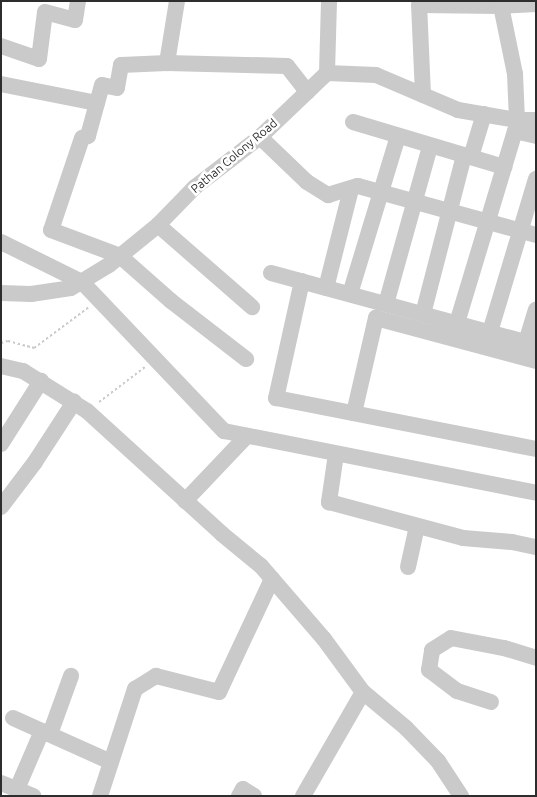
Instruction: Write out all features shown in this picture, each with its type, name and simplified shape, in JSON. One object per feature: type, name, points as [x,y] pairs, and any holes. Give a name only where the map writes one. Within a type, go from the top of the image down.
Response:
[{"type":"street","points":[[1,46],[39,59],[45,12],[75,20],[78,1]]},
{"type":"street","points":[[167,63],[177,1]]},
{"type":"street","points":[[328,1],[327,73],[376,75],[458,110],[517,120],[536,120]]},
{"type":"street","points":[[423,94],[418,3],[536,4]]},
{"type":"street","points":[[500,4],[515,74],[517,120]]},
{"type":"street","points":[[246,359],[171,300],[120,256],[51,230],[82,138],[88,136],[102,85],[117,88],[121,65],[167,63],[287,66],[306,92]]},
{"type":"street","name":"Pathan Colony Road","points":[[1,293],[31,294],[72,288],[82,282],[120,256],[158,225],[195,187],[260,137],[327,73]]},
{"type":"street","points":[[1,84],[97,103]]},
{"type":"street","points":[[423,314],[450,211],[484,114]]},
{"type":"street","points":[[353,122],[504,167]]},
{"type":"street","points":[[457,323],[515,131],[536,136]]},
{"type":"street","points":[[350,294],[398,136]]},
{"type":"street","points":[[260,137],[307,182],[328,194],[358,186],[528,233]]},
{"type":"street","points":[[386,304],[430,146]]},
{"type":"street","points":[[490,332],[528,233],[536,179]]},
{"type":"street","points":[[326,288],[351,189]]},
{"type":"street","points":[[158,225],[252,307]]},
{"type":"street","points":[[1,242],[82,282],[224,431],[536,493]]},
{"type":"street","points":[[271,273],[531,343],[536,308]]},
{"type":"street","points":[[302,281],[276,398],[536,449]]},
{"type":"street","points":[[354,413],[376,318],[536,361]]},
{"type":"street","points":[[1,366],[23,371],[81,407],[185,501],[261,566],[324,639],[363,692],[406,728],[438,761],[461,796]]},
{"type":"street","points":[[1,444],[41,381]]},
{"type":"street","points":[[1,507],[35,462],[81,407]]},
{"type":"street","points":[[185,501],[247,436]]},
{"type":"street","points":[[336,454],[329,502],[463,538],[512,542],[536,547]]},
{"type":"street","points":[[408,567],[417,526]]},
{"type":"street","points":[[100,796],[135,689],[156,676],[218,692],[272,579]]},
{"type":"street","points":[[491,702],[457,691],[429,670],[432,650],[451,638],[504,648],[536,658]]},
{"type":"street","points":[[17,789],[46,733],[71,676]]},
{"type":"street","points":[[303,796],[363,692]]},
{"type":"street","points":[[13,718],[111,762]]},
{"type":"street","points":[[1,783],[33,796]]},
{"type":"street","points":[[239,796],[243,789],[254,796]]},
{"type":"path","points":[[1,343],[8,341],[34,348],[80,316],[98,298]]},
{"type":"path","points":[[81,407],[155,358]]}]
